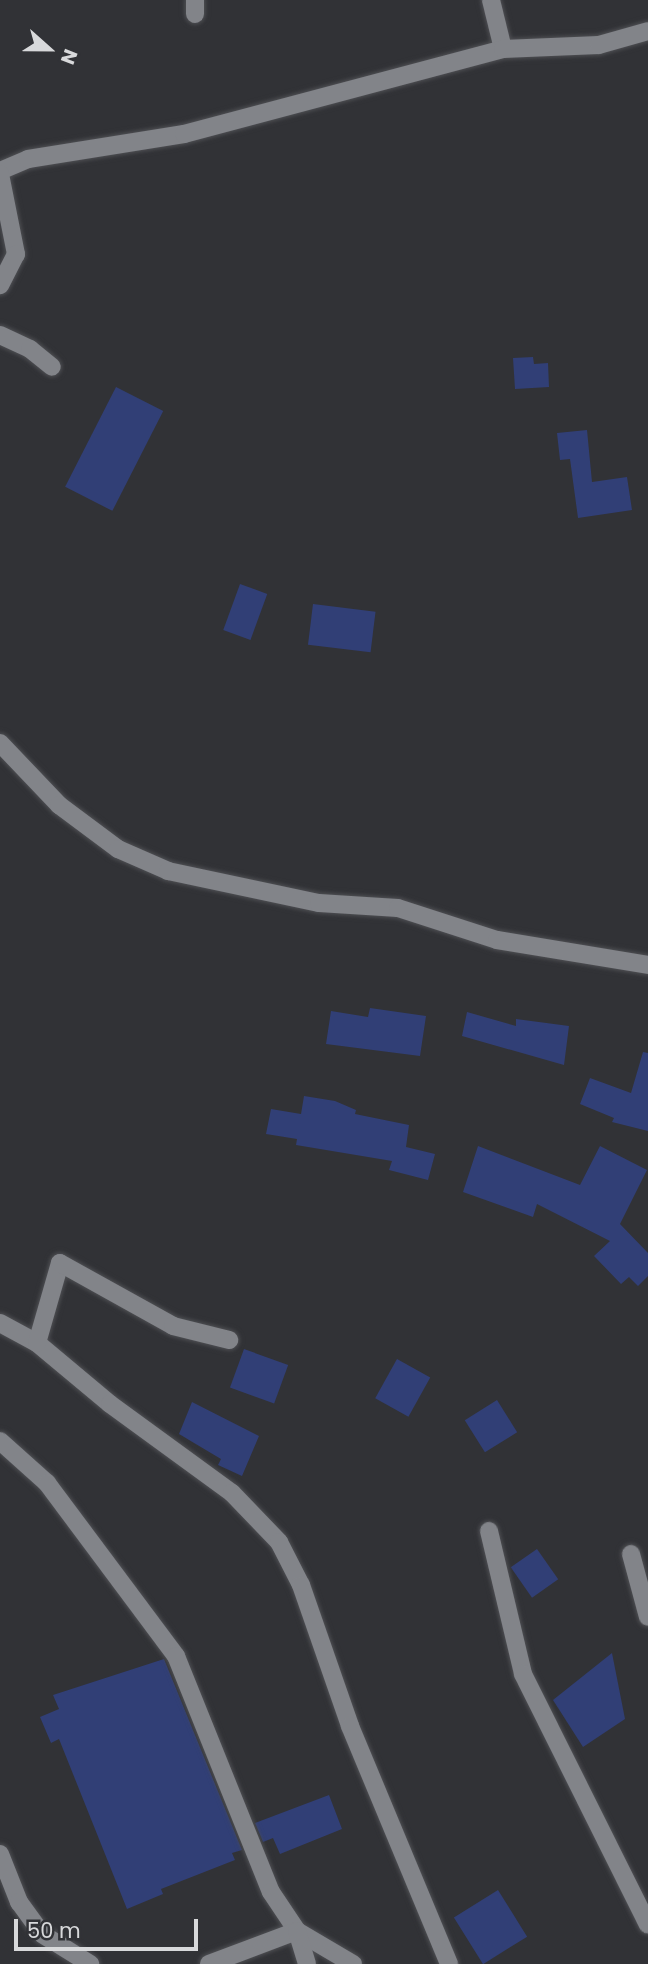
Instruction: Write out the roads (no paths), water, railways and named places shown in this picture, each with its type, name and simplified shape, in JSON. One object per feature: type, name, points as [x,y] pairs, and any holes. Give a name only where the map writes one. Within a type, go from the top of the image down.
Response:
[{"type":"street","points":[[491,0],[503,49]]},
{"type":"street","points":[[0,285],[16,254],[0,172],[28,159],[184,134],[503,49],[599,45],[648,31]]},
{"type":"street","points":[[0,335],[30,349],[52,367]]},
{"type":"street","points":[[0,743],[59,805],[118,849],[169,871],[319,903],[397,908],[497,940],[648,965]]},
{"type":"street","points":[[37,1343],[60,1263],[173,1326],[229,1340]]},
{"type":"street","points":[[0,1323],[37,1343],[110,1404],[232,1493],[279,1542],[301,1585],[350,1726],[449,1964]]},
{"type":"street","points":[[0,1441],[47,1483],[176,1656],[271,1892],[297,1931],[307,1964]]},
{"type":"street","points":[[489,1531],[523,1674],[648,1925]]},
{"type":"street","points":[[631,1555],[648,1617]]},
{"type":"street","points":[[0,1854],[19,1902],[41,1934],[90,1964]]},
{"type":"street","points":[[209,1964],[297,1931]]},
{"type":"street","points":[[297,1931],[353,1964]]}]
